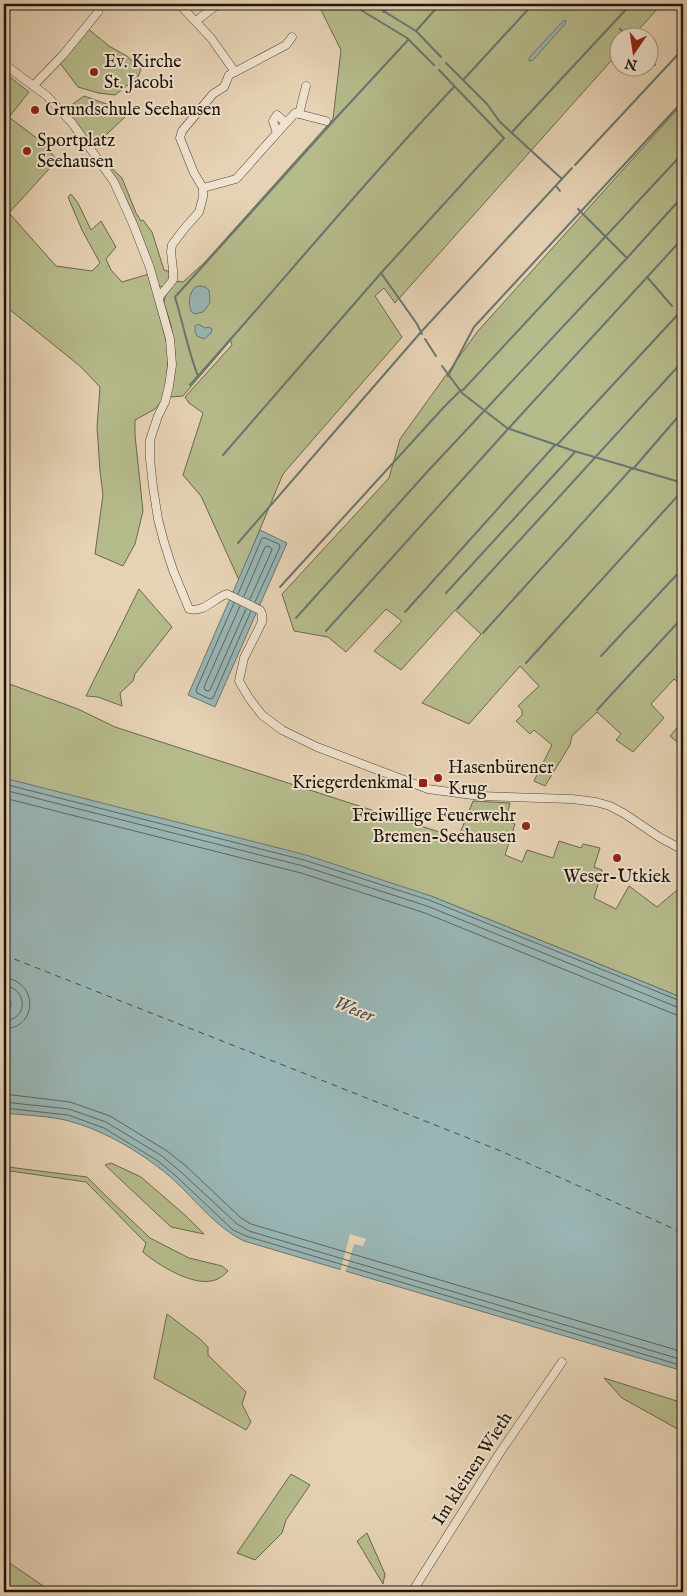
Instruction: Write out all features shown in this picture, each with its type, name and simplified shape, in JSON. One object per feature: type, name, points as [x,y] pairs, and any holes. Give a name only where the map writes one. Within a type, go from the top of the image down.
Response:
[{"type":"street","points":[[179,4],[211,38],[235,72]]},
{"type":"street","points":[[196,21],[218,4]]},
{"type":"street","points":[[33,86],[63,55],[98,12]]},
{"type":"street","points":[[159,297],[173,280],[172,245],[199,212],[204,197],[203,188],[194,173],[180,138],[182,131],[213,94],[224,87],[229,75],[286,45],[292,37]]},
{"type":"street","points":[[4,64],[53,102],[72,123],[114,182],[150,268],[170,339],[172,365],[165,402],[150,440],[153,486],[158,519],[173,570],[189,609],[202,608],[227,594],[260,610],[262,622],[244,658],[239,681],[262,715],[282,730],[317,748],[428,790],[480,796],[572,799],[603,804],[625,814],[659,837],[683,850]]},
{"type":"street","points":[[299,114],[306,86]]},
{"type":"street","points":[[203,188],[236,179],[295,113],[326,120]]},
{"type":"street","name":"Im kleinen Wieth","points":[[412,1592],[499,1454],[562,1362]]},
{"type":"green space","points":[[318,4],[662,4],[640,28],[610,28],[610,62],[395,303],[384,288],[375,296],[402,337],[283,474],[239,580],[201,496],[183,475],[203,413],[189,403],[185,397],[232,345],[230,338],[230,341],[183,396],[170,397],[175,353],[171,325],[164,303],[165,297],[175,281],[183,282],[204,263],[333,119],[341,50]]},
{"type":"green space","points":[[87,28],[109,46],[127,56],[141,69],[138,77],[115,95],[98,93],[78,87],[60,63]]},
{"type":"green space","points":[[4,70],[29,92],[9,117],[43,143],[57,160],[9,213],[56,266],[92,271],[100,263],[82,230],[68,197],[71,194],[78,203],[91,230],[101,221],[116,247],[106,259],[111,270],[122,282],[149,274],[168,348],[167,385],[162,401],[155,409],[135,420],[143,511],[135,544],[123,566],[95,554],[103,495],[97,427],[100,387],[80,366],[4,305]]},
{"type":"green space","points":[[84,96],[112,106],[126,116],[93,147],[66,109]]},
{"type":"green space","points":[[683,103],[683,686],[674,679],[651,704],[664,718],[633,752],[616,740],[621,734],[597,712],[572,736],[570,745],[545,786],[534,781],[552,745],[534,730],[530,734],[516,721],[522,715],[522,710],[518,706],[539,686],[520,666],[469,724],[422,703],[481,634],[455,610],[401,670],[374,651],[402,621],[386,609],[346,652],[328,637],[294,631],[282,594],[389,478],[400,439],[477,332]]},
{"type":"green space","points":[[101,162],[105,162],[122,178],[136,213],[152,232],[164,270],[171,272],[171,279],[167,285],[161,287],[158,284],[129,204],[121,189]]},
{"type":"green space","points":[[139,589],[172,627],[135,674],[133,681],[120,693],[122,706],[98,697],[86,696]]},
{"type":"green space","points":[[4,682],[78,709],[115,727],[458,838],[473,801],[510,803],[506,819],[515,824],[505,855],[522,862],[527,850],[553,858],[559,841],[581,848],[583,844],[600,848],[594,867],[602,870],[594,898],[616,909],[629,886],[657,907],[683,885],[683,998],[431,896],[4,780]]},
{"type":"green space","points":[[683,721],[683,747],[670,736]]},
{"type":"green space","points":[[111,1163],[141,1177],[204,1234],[171,1227],[105,1165]]},
{"type":"green space","points":[[8,1167],[87,1177],[150,1238],[189,1258],[222,1266],[228,1271],[216,1280],[211,1281],[194,1280],[175,1273],[157,1263],[143,1252],[146,1243],[86,1182],[4,1170]]},
{"type":"green space","points":[[167,1314],[200,1339],[208,1347],[208,1355],[246,1392],[242,1404],[251,1422],[246,1430],[154,1378]]},
{"type":"green space","points":[[604,1378],[683,1403],[683,1432],[622,1398]]},
{"type":"green space","points":[[291,1474],[310,1485],[286,1520],[282,1533],[255,1560],[237,1553]]},
{"type":"green space","points":[[367,1533],[385,1574],[383,1584],[357,1541]]},
{"type":"green space","points":[[4,1559],[52,1592],[14,1592],[4,1581]]},
{"type":"water","points":[[564,20],[566,21],[565,24],[533,60],[529,61],[529,58]]},
{"type":"water","points":[[200,286],[209,290],[210,303],[203,312],[195,314],[191,311],[190,298],[195,287]]},
{"type":"water","points":[[198,324],[212,329],[211,333],[204,339],[197,336],[195,331],[195,326]]},
{"type":"water","points":[[260,530],[287,543],[215,707],[188,695]]},
{"type":"water","name":"Weser","points":[[4,778],[306,855],[431,896],[683,998],[683,1371],[244,1241],[216,1222],[164,1171],[125,1145],[83,1125],[69,1121],[4,1113],[4,1010],[9,1009],[11,1001],[4,997]]},
{"type":"pier","points":[[350,1234],[366,1239],[363,1246],[354,1244],[345,1274],[340,1272]]},
{"type":"waterway","points":[[351,4],[407,38],[434,65]]},
{"type":"waterway","points":[[372,4],[416,31],[441,57]]},
{"type":"waterway","points":[[384,12],[392,4]]},
{"type":"waterway","points":[[416,31],[440,4]]},
{"type":"waterway","points":[[464,79],[533,4]]},
{"type":"waterway","points":[[512,132],[631,4]]},
{"type":"waterway","points":[[198,376],[175,297],[408,40]]},
{"type":"waterway","points":[[575,165],[683,49]]},
{"type":"waterway","points":[[446,63],[487,104],[500,122],[562,179]]},
{"type":"waterway","points":[[422,334],[381,273],[504,138],[439,70]]},
{"type":"waterway","points":[[190,385],[387,160],[454,87]]},
{"type":"waterway","points":[[448,376],[474,327],[683,101]]},
{"type":"waterway","points":[[280,587],[444,407],[463,390],[683,153]]},
{"type":"waterway","points":[[238,543],[421,332],[572,168]]},
{"type":"waterway","points":[[556,186],[560,191]]},
{"type":"waterway","points":[[627,258],[683,196]]},
{"type":"waterway","points":[[296,618],[428,471],[627,258],[578,209]]},
{"type":"waterway","points":[[326,631],[683,238]]},
{"type":"waterway","points":[[223,455],[381,273]]},
{"type":"waterway","points":[[647,277],[672,306]]},
{"type":"waterway","points":[[557,445],[683,309]]},
{"type":"waterway","points":[[425,339],[436,356]]},
{"type":"waterway","points":[[457,609],[683,361]]},
{"type":"waterway","points":[[442,366],[462,393],[507,428],[574,451],[683,483]]},
{"type":"waterway","points":[[633,469],[683,411]]},
{"type":"waterway","points":[[405,612],[555,445]]},
{"type":"waterway","points":[[446,593],[575,452]]},
{"type":"waterway","points":[[483,633],[632,468]]},
{"type":"waterway","points":[[526,663],[683,490]]},
{"type":"waterway","points":[[601,656],[683,568]]},
{"type":"waterway","points":[[597,710],[683,617]]},
{"type":"waterway","points":[[677,677],[683,670]]},
{"type":"ferry route","points":[[4,955],[501,1151],[683,1233]]},
{"type":"place","name":"Ev. Kirche St. Jacobi","points":[[94,72]]},
{"type":"place","name":"Grundschule Seehausen","points":[[35,110]]},
{"type":"place","name":"Sportplatz Seehausen","points":[[27,151]]},
{"type":"place","name":"Hasenbürener Krug","points":[[438,778]]},
{"type":"place","name":"Kriegerdenkmal","points":[[423,783]]},
{"type":"place","name":"Freiwillige Feuerwehr Bremen-Seehausen","points":[[526,826]]},
{"type":"place","name":"Weser-Utkiek","points":[[617,858]]}]
